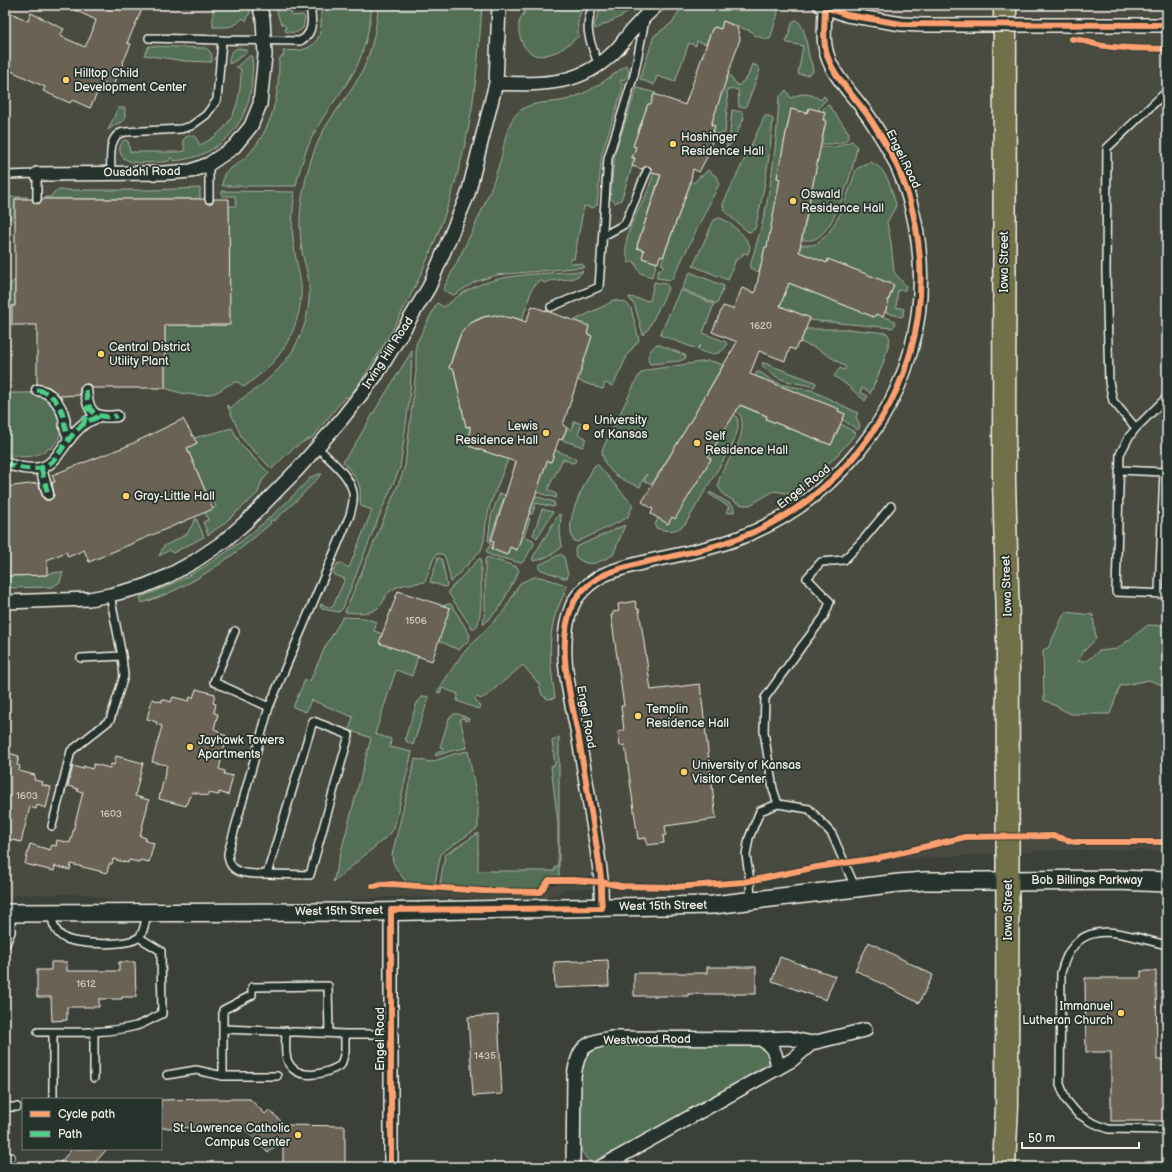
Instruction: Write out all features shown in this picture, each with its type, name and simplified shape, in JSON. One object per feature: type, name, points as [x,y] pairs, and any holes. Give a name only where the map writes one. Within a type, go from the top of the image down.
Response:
[{"type":"highway","name":"Iowa Street","points":[[1004,5],[1004,480],[1008,623],[1007,1106],[1004,1167]]},
{"type":"main road","name":"Bob Billings Parkway","points":[[1008,881],[1117,880],[1167,882]]},
{"type":"street","name":"Ousdahl Road","points":[[37,174],[164,173],[184,171],[209,164],[234,147],[251,126],[260,104],[264,75],[264,40],[263,19],[259,5]]},
{"type":"street","name":"Irving Hill Road","points":[[5,602],[68,601],[110,596],[142,587],[166,577],[195,561],[223,542],[253,515],[297,470],[341,420],[377,374],[429,288],[468,194],[496,83],[499,5]]},
{"type":"street","points":[[496,83],[532,84],[565,81],[599,66],[618,48],[645,15],[657,5]]},
{"type":"street","points":[[823,6],[847,15],[902,24],[1167,25]]},
{"type":"street","name":"Engel Road","points":[[602,908],[601,882],[594,827],[572,705],[565,655],[566,630],[575,601],[586,586],[601,576],[637,564],[738,539],[772,523],[803,504],[842,471],[860,451],[891,401],[913,343],[918,315],[920,265],[911,200],[885,143],[866,113],[841,82],[831,64],[825,47],[823,6]]},
{"type":"street","points":[[37,390],[47,393],[62,409],[64,427],[70,439]]},
{"type":"street","points":[[83,426],[88,406],[86,390]]},
{"type":"street","points":[[88,406],[92,413],[99,416],[117,416]]},
{"type":"street","points":[[5,463],[18,468],[32,469],[41,468],[51,463],[85,423],[99,416]]},
{"type":"street","points":[[41,468],[48,494]]},
{"type":"street","name":"West 15th Street","points":[[8,913],[373,912],[392,910],[602,908],[713,905],[855,887],[925,881],[1008,881]]},
{"type":"street","name":"Engel Road","points":[[391,1167],[392,910]]},
{"type":"street","name":"Westwood Road","points":[[573,1167],[574,1076],[576,1061],[580,1051],[587,1045],[599,1040],[612,1038],[789,1038],[812,1043],[865,1030]]},
{"type":"street","points":[[761,1039],[771,1045],[775,1053],[778,1068]]},
{"type":"street","name":"Westwood Road","points":[[601,1167],[792,1060],[812,1043]]},
{"type":"lane","points":[[594,5],[588,15],[587,26],[591,44],[599,66]]},
{"type":"lane","points":[[149,38],[293,42],[303,40],[308,35],[311,27],[310,8]]},
{"type":"lane","points":[[551,307],[599,288],[608,158],[634,75],[645,15]]},
{"type":"lane","points":[[111,173],[113,139],[118,134],[122,132],[181,129],[191,126],[206,115],[216,100],[222,40]]},
{"type":"lane","points":[[1136,428],[1113,400],[1109,382],[1106,271],[1107,148],[1167,91]]},
{"type":"lane","points":[[209,164],[209,199]]},
{"type":"lane","points":[[603,236],[625,224],[647,171]]},
{"type":"lane","points":[[5,175],[37,174],[36,199]]},
{"type":"lane","points":[[1167,397],[1128,437],[1120,454],[1116,592],[1167,594]]},
{"type":"lane","points":[[267,874],[313,721],[349,735],[310,875],[267,874],[246,873],[237,871],[232,867],[228,862],[228,853],[269,708],[350,515],[353,502],[353,493],[349,481],[335,464],[317,447]]},
{"type":"lane","points":[[1119,470],[1164,472],[1159,594]]},
{"type":"lane","points":[[778,804],[773,789],[764,732],[766,698],[824,617],[830,602],[808,578],[821,562],[844,560],[864,539],[891,506]]},
{"type":"lane","points":[[52,826],[71,751],[110,720],[124,676],[122,656],[110,596]]},
{"type":"lane","points":[[235,631],[214,682],[269,708]]},
{"type":"lane","points":[[81,658],[122,656]]},
{"type":"lane","points":[[751,901],[746,855],[749,838],[760,811],[778,804],[809,809],[832,834],[855,887]]},
{"type":"lane","points":[[51,913],[55,930],[64,938],[79,943],[102,944],[131,942],[140,938],[147,912]]},
{"type":"lane","points":[[5,946],[11,932],[8,913]]},
{"type":"lane","points":[[1167,945],[1102,931],[1078,939],[1070,949],[1063,961],[1060,973],[1060,1084],[1066,1100],[1077,1113],[1091,1122],[1108,1128],[1167,1130]]},
{"type":"lane","points":[[38,1032],[94,1032],[138,1025],[162,1014],[161,950],[140,938]]},
{"type":"lane","points":[[223,1076],[223,1010],[252,995],[252,987],[328,986],[328,1033]]},
{"type":"lane","points":[[223,1029],[345,1034],[391,1034]]},
{"type":"lane","points":[[286,1031],[286,1053],[289,1063],[294,1070],[304,1074],[324,1073],[341,1065],[345,1052],[345,1034]]},
{"type":"lane","points":[[53,1032],[53,1098]]},
{"type":"lane","points":[[94,1032],[94,1078]]},
{"type":"lane","points":[[167,1075],[196,1070],[223,1076],[277,1076]]},
{"type":"lane","points":[[5,1107],[17,1107]]},
{"type":"shaded area","name":"University of Kansas","points":[[5,5],[1167,5],[1167,851],[1059,850],[898,859],[725,886],[686,889],[567,889],[546,898],[535,899],[386,897],[319,902],[116,901],[87,894],[21,894],[5,898]]},
{"type":"green space","points":[[213,5],[248,5],[250,12],[246,21],[243,18],[233,26],[213,27]]},
{"type":"green space","points":[[275,5],[290,5],[292,16],[303,15],[305,18],[303,28],[294,32],[285,31],[286,27],[280,22]]},
{"type":"green space","points":[[372,5],[370,22],[359,62],[351,77],[314,133],[304,156],[296,186],[222,186],[224,174],[248,155],[263,134],[268,123],[276,100],[279,62],[280,58],[284,55],[283,51],[302,50],[309,47],[318,39],[321,27],[321,8],[322,6]]},
{"type":"green space","points":[[378,5],[482,5],[472,108],[464,147],[454,186],[442,223],[427,260],[392,331],[349,398],[345,397],[312,438],[295,447],[272,469],[243,440],[227,405],[231,408],[268,380],[276,372],[290,355],[303,329],[308,311],[309,299],[308,278],[300,235],[300,212],[306,180],[312,156],[322,133],[355,85],[363,70],[374,38]]},
{"type":"green space","points":[[523,5],[585,5],[578,20],[579,36],[564,48],[551,54],[539,56],[533,54],[525,47],[520,35],[519,23],[525,11]]},
{"type":"green space","points":[[602,5],[634,5],[624,15],[595,29],[594,25]]},
{"type":"green space","points":[[692,5],[770,5],[777,8],[778,13],[770,39],[765,39],[754,35],[753,32],[723,21],[721,29],[714,27],[712,29],[706,44],[697,41],[696,46],[689,43],[675,82],[657,76],[654,85],[640,79],[654,36],[673,22],[679,11]]},
{"type":"green space","points":[[797,20],[803,28],[806,37],[809,56],[813,68],[813,72],[807,75],[798,74],[803,46],[786,42],[793,21]]},
{"type":"green space","points":[[149,46],[205,48],[209,50],[211,54],[212,62],[185,61],[144,55]]},
{"type":"green space","points":[[240,48],[248,51],[229,64],[231,53]]},
{"type":"green space","points":[[251,55],[253,64],[252,79],[250,95],[245,110],[238,124],[229,136],[218,146],[190,158],[173,161],[173,158],[170,158],[169,161],[164,162],[139,163],[126,160],[122,157],[120,148],[124,140],[128,141],[130,152],[177,152],[185,151],[183,140],[187,136],[194,135],[200,145],[220,132],[233,114],[237,104],[241,81],[241,69],[236,67]]},
{"type":"green space","points":[[752,64],[757,66],[760,70],[746,107],[739,107],[738,89],[727,90],[728,107],[725,133],[714,134],[714,126],[711,125],[728,73],[738,86],[748,76]]},
{"type":"green space","points":[[626,65],[628,69],[627,76],[620,82],[623,84],[622,91],[602,153],[597,205],[593,208],[584,206],[574,259],[570,259],[570,263],[582,264],[585,267],[496,275],[475,282],[454,295],[443,290],[488,197],[499,165],[506,135],[516,115],[521,110],[531,105],[566,100],[582,94],[605,81]]},
{"type":"green space","points":[[637,88],[656,93],[654,94],[651,104],[648,104],[633,146],[636,147],[632,158],[635,158],[621,200],[615,203],[610,198],[615,152]]},
{"type":"green space","points":[[786,90],[791,98],[806,94],[821,100],[824,96],[827,99],[820,106],[819,110],[807,113],[791,109],[777,177],[785,180],[759,272],[750,268],[750,266],[768,198],[776,141],[779,98]]},
{"type":"green space","points":[[828,104],[849,133],[846,140],[843,142],[821,144],[826,120],[823,120],[823,109]]},
{"type":"green space","points":[[118,108],[125,108],[125,120],[108,130]]},
{"type":"green space","points":[[732,110],[742,112],[744,118],[731,144],[726,148],[730,132]]},
{"type":"green space","points":[[765,116],[769,116],[773,119],[770,147],[764,188],[755,229],[750,232],[726,213],[723,204]]},
{"type":"green space","points":[[852,141],[857,147],[855,157],[843,197],[831,222],[824,232],[817,238],[802,240],[820,147],[835,147]]},
{"type":"green space","points":[[870,162],[881,169],[888,179],[896,204],[887,222],[894,272],[906,286],[905,290],[898,290],[896,307],[904,309],[903,316],[901,317],[885,312],[894,285],[828,260],[827,263],[799,252],[801,245],[812,245],[818,243],[828,234],[842,211],[856,170],[862,165]]},
{"type":"green space","points":[[663,167],[637,245],[637,248],[644,250],[642,258],[657,263],[652,277],[640,273],[634,261],[629,263],[626,247],[629,231],[635,216],[644,201],[654,173]]},
{"type":"green space","points":[[708,170],[718,178],[719,184],[673,278],[671,280],[656,278],[659,269],[662,269],[664,265],[661,264],[690,184],[696,181]]},
{"type":"green space","points":[[200,188],[200,199],[45,199],[45,197],[51,197],[54,192],[59,190],[150,190]]},
{"type":"green space","points":[[222,191],[295,192],[292,230],[301,285],[300,306],[290,337],[279,355],[266,369],[244,387],[236,382],[219,391],[206,395],[185,394],[165,388],[165,325],[229,325],[229,206],[236,206],[235,196],[222,196]]},
{"type":"green space","points":[[5,197],[27,197],[27,199],[15,199],[15,221],[5,213]]},
{"type":"green space","points":[[719,218],[723,219],[737,230],[746,239],[750,247],[748,254],[743,253],[742,256],[736,259],[728,280],[693,266],[714,220]]},
{"type":"green space","points":[[583,271],[575,278],[554,280],[544,283],[542,281],[538,281],[532,289],[522,320],[512,317],[510,319],[497,316],[478,319],[472,322],[462,332],[456,345],[449,368],[454,370],[466,427],[473,427],[469,438],[469,446],[508,459],[490,505],[481,550],[451,582],[444,555],[437,554],[433,560],[425,582],[404,585],[396,588],[388,593],[378,608],[369,612],[345,612],[405,466],[416,371],[416,344],[437,303],[444,307],[467,291],[483,283],[497,279],[525,275]]},
{"type":"green space","points":[[690,272],[724,286],[717,304],[682,289]]},
{"type":"green space","points":[[15,280],[15,306],[5,307],[5,288]]},
{"type":"green space","points":[[654,282],[666,284],[669,287],[649,328],[643,335],[635,306],[629,297],[650,301]]},
{"type":"green space","points":[[789,283],[874,317],[876,314],[893,320],[896,324],[892,328],[809,320],[810,318],[780,306]]},
{"type":"green space","points":[[680,290],[714,304],[703,333],[726,342],[727,345],[721,352],[714,354],[706,353],[698,350],[700,345],[697,349],[660,335]]},
{"type":"green space","points":[[612,300],[625,302],[631,308],[639,340],[628,354],[613,386],[605,383],[603,389],[577,380],[592,336],[587,334],[589,326],[573,321],[610,303]]},
{"type":"green space","points":[[806,329],[847,329],[887,333],[890,339],[883,364],[870,394],[870,392],[862,388],[860,392],[868,396],[865,401],[834,376],[840,368],[844,370],[846,367],[818,349],[800,342]]},
{"type":"green space","points":[[657,344],[685,355],[686,358],[680,361],[650,364],[648,359],[649,353]]},
{"type":"green space","points":[[412,351],[410,395],[400,468],[382,509],[343,608],[339,612],[322,609],[320,607],[321,604],[331,608],[333,606],[345,579],[335,575],[333,572],[337,564],[340,563],[349,568],[372,510],[361,506],[359,485],[343,461],[354,446]]},
{"type":"green space","points":[[708,361],[723,365],[652,484],[644,481],[647,475],[646,474],[640,487],[620,478],[610,470],[603,458],[602,450],[641,373],[647,370]]},
{"type":"green space","points":[[762,363],[815,382],[816,384],[814,387],[778,378],[767,370]]},
{"type":"green space","points":[[757,372],[760,372],[773,381],[784,385],[811,390],[858,413],[856,417],[860,426],[858,430],[843,420],[845,414],[838,411],[838,409],[755,376]]},
{"type":"green space","points":[[5,393],[37,393],[37,396],[47,396],[57,405],[62,427],[59,438],[51,449],[49,448],[37,455],[28,457],[14,455],[13,457],[5,453]]},
{"type":"green space","points":[[739,405],[768,417],[766,419],[831,445],[841,424],[856,433],[827,465],[794,493],[791,494],[774,491],[750,505],[743,505],[724,495],[718,486],[723,469],[741,437],[741,416],[736,411]]},
{"type":"green space","points":[[734,414],[738,420],[738,429],[733,444],[686,523],[676,530],[656,528],[655,525],[658,518],[672,517],[711,459],[708,457]]},
{"type":"green space","points":[[574,421],[582,424],[578,434],[586,438],[583,447],[562,440],[567,428],[571,430]]},
{"type":"green space","points":[[232,428],[241,445],[269,473],[262,481],[258,493],[222,525],[208,535],[203,522],[208,520],[205,512],[216,507],[212,498],[209,499],[187,448],[194,438]]},
{"type":"green space","points":[[555,450],[576,460],[572,463],[563,459],[548,489],[557,495],[556,498],[536,492],[547,461],[551,462]]},
{"type":"green space","points":[[597,464],[633,505],[627,518],[577,542],[574,541],[571,533],[573,514],[585,483],[594,466]]},
{"type":"green space","points":[[322,474],[297,500],[274,521],[270,521],[271,523],[242,548],[194,580],[160,597],[142,603],[140,597],[164,588],[187,576],[233,548],[274,513],[311,477]]},
{"type":"green space","points":[[710,492],[732,505],[734,512],[726,512],[729,507],[709,494]]},
{"type":"green space","points":[[500,493],[505,495],[490,539],[494,542],[492,549],[507,555],[510,547],[517,550],[527,518],[530,519],[524,536],[533,540],[534,544],[524,561],[521,563],[490,555],[486,551],[491,544],[488,540],[491,516]]},
{"type":"green space","points":[[535,496],[554,502],[555,506],[553,507],[536,503],[532,514],[529,514]]},
{"type":"green space","points":[[542,509],[553,512],[537,538],[533,535]]},
{"type":"green space","points":[[559,514],[561,515],[560,532],[562,547],[556,552],[540,560],[533,561],[533,557]]},
{"type":"green space","points":[[196,518],[204,537],[173,553],[170,550],[159,556],[164,546],[187,534]]},
{"type":"green space","points":[[625,525],[613,555],[594,563],[585,563],[576,557],[576,547]]},
{"type":"green space","points":[[561,554],[564,557],[568,575],[567,578],[539,569],[539,565]]},
{"type":"green space","points":[[487,557],[517,567],[519,571],[500,607],[483,624],[485,609],[485,559]]},
{"type":"green space","points":[[438,558],[442,560],[447,586],[445,587],[430,582]]},
{"type":"green space","points":[[480,558],[480,613],[477,626],[472,628],[449,594],[449,590]]},
{"type":"green space","points":[[63,572],[60,582],[52,587],[5,588],[5,576],[47,575],[49,573]]},
{"type":"green space","points":[[534,577],[541,577],[566,585],[567,587],[557,610],[551,632],[550,654],[555,698],[548,699],[542,695],[539,684],[523,665],[486,696],[480,699],[478,697],[475,699],[480,707],[478,709],[457,701],[458,694],[442,688],[440,693],[437,692],[463,653],[504,611],[520,583]]},
{"type":"green space","points":[[451,604],[470,635],[469,640],[459,650],[439,641],[443,606]]},
{"type":"green space","points":[[1065,612],[1093,615],[1096,639],[1084,651],[1078,661],[1086,661],[1099,651],[1117,649],[1148,625],[1167,626],[1167,687],[1149,680],[1120,686],[1110,714],[1071,714],[1044,700],[1043,650],[1048,648]]},
{"type":"green space","points":[[343,617],[364,618],[377,622],[374,631],[383,634],[380,643],[418,656],[412,676],[396,670],[375,734],[391,739],[390,747],[412,752],[394,828],[390,834],[333,882],[371,738],[349,730],[353,717],[311,700],[306,712],[293,707],[305,680],[310,681],[325,647]]},
{"type":"green space","points":[[423,696],[429,697],[413,745],[407,742],[405,738],[417,703]]},
{"type":"green space","points":[[454,714],[459,714],[469,719],[465,721],[464,718],[460,719],[467,748],[454,750],[436,756],[435,755],[438,751],[442,751],[443,748],[440,747],[449,718]]},
{"type":"green space","points":[[559,737],[559,877],[548,878],[538,889],[481,889],[441,885],[440,883],[445,855],[478,833],[478,871],[555,871],[555,867],[558,866],[558,824],[551,766],[555,765],[552,741]]},
{"type":"green space","points":[[468,751],[478,804],[478,828],[441,853],[434,885],[406,882],[395,866],[392,855],[415,759],[431,762]]},
{"type":"green space","points":[[618,1044],[758,1045],[767,1051],[769,1060],[765,1066],[702,1103],[638,1139],[591,1162],[586,1158],[581,1150],[579,1115],[580,1075],[584,1059],[594,1048]]},
{"type":"building","name":"Hilltop Child Development Center","points":[[64,5],[144,5],[127,43],[131,44],[112,88],[102,83],[90,108],[72,100],[70,103],[43,91],[45,87],[5,68],[5,10],[28,21],[31,13],[64,29],[60,36],[85,47],[96,20]]},
{"type":"building","name":"Hashinger Residence Hall","points":[[723,21],[737,27],[740,39],[711,125],[715,126],[710,140],[712,141],[707,157],[699,172],[693,169],[690,184],[663,257],[660,256],[658,263],[642,258],[644,250],[637,248],[637,246],[661,175],[652,173],[649,166],[642,169],[632,166],[635,158],[632,158],[636,147],[633,146],[648,104],[651,104],[654,94],[685,105],[712,29],[714,27],[721,29]]},
{"type":"building","points":[[809,108],[825,112],[823,120],[826,120],[799,252],[827,263],[828,259],[894,285],[888,301],[889,302],[883,317],[876,314],[874,317],[789,283],[780,306],[810,318],[800,343],[798,343],[795,350],[790,348],[785,361],[759,351],[750,374],[839,409],[838,411],[845,414],[831,445],[766,419],[767,416],[740,405],[708,457],[711,459],[675,519],[672,517],[668,524],[651,514],[653,509],[642,502],[737,342],[712,332],[723,306],[733,309],[742,288],[755,293],[765,247],[767,247],[780,179],[777,178],[791,109],[807,113]]},
{"type":"building","points":[[15,199],[32,199],[33,202],[37,204],[40,203],[42,199],[204,199],[206,203],[209,204],[213,202],[214,199],[229,199],[230,325],[165,325],[165,388],[92,388],[89,384],[86,384],[80,387],[80,395],[60,396],[49,387],[37,384],[37,325],[12,325],[12,306],[15,306]]},
{"type":"building","points":[[532,306],[589,326],[587,334],[592,336],[563,425],[567,428],[562,440],[559,439],[551,462],[547,461],[517,550],[510,547],[507,555],[492,549],[494,542],[491,541],[516,462],[469,446],[470,426],[466,427],[454,370],[449,368],[461,333],[471,323],[484,317],[495,315],[512,317],[526,322]]},
{"type":"building","name":"Gray-Little Hall","points":[[183,419],[197,443],[187,448],[213,509],[89,562],[84,550],[68,557],[66,552],[47,560],[47,575],[5,576],[5,487],[38,483],[43,498],[50,500],[54,495],[52,482],[55,482],[52,475],[127,446]]},
{"type":"building","points":[[398,591],[450,608],[432,661],[379,643]]},
{"type":"building","points":[[635,601],[637,609],[639,609],[651,690],[700,684],[716,819],[665,826],[666,835],[663,836],[664,843],[647,845],[646,838],[638,839],[625,745],[620,746],[618,732],[624,731],[621,706],[624,706],[611,615],[613,615],[613,612],[619,611],[618,604]]},
{"type":"building","name":"Jayhawk Towers Apartments","points":[[196,689],[215,694],[213,703],[216,704],[214,713],[218,714],[214,729],[219,731],[218,733],[227,736],[219,769],[225,771],[224,774],[233,776],[228,795],[219,792],[219,795],[208,793],[208,796],[192,792],[186,806],[159,799],[167,765],[152,762],[162,726],[156,724],[157,722],[147,719],[152,699],[162,702],[162,699],[171,702],[173,697],[189,701],[190,697],[193,698]]},
{"type":"building","points":[[5,752],[19,756],[17,765],[20,766],[19,771],[35,775],[34,780],[43,782],[42,785],[51,787],[46,808],[37,805],[36,809],[30,807],[21,842],[5,838]]},
{"type":"building","points":[[116,756],[143,763],[135,796],[149,800],[140,836],[146,838],[145,841],[154,843],[149,862],[129,860],[128,863],[113,859],[112,864],[109,864],[107,873],[71,864],[70,870],[55,866],[54,871],[25,864],[30,844],[50,850],[52,845],[56,846],[57,840],[70,843],[83,792],[77,791],[78,789],[68,786],[73,766],[83,769],[83,766],[92,769],[94,764],[110,768],[111,764],[114,765]]},
{"type":"building","points":[[869,942],[933,975],[919,1003],[855,970]]},
{"type":"building","points":[[780,957],[835,976],[826,1000],[772,981]]},
{"type":"building","points":[[608,960],[609,986],[555,988],[554,962]]},
{"type":"building","points":[[51,962],[67,962],[67,971],[119,971],[119,962],[135,962],[136,997],[122,997],[122,999],[99,999],[99,1007],[67,1007],[67,1020],[52,1021],[51,997],[37,997],[37,970],[51,970]]},
{"type":"building","points":[[707,967],[756,967],[756,994],[634,996],[634,973],[707,973]]},
{"type":"building","name":"Immanuel Lutheran Church","points":[[1141,971],[1156,971],[1157,1060],[1165,1060],[1165,1121],[1111,1121],[1111,1052],[1086,1052],[1085,978],[1141,978]]},
{"type":"building","points":[[498,1015],[502,1094],[473,1096],[468,1017]]},
{"type":"building","points":[[250,1099],[265,1114],[269,1110],[285,1125],[345,1126],[345,1167],[283,1167],[283,1139],[268,1153],[243,1127],[162,1128],[162,1100]]},
{"type":"building","points":[[71,1150],[106,1150],[91,1167],[56,1167]]},
{"type":"marked path","points":[[37,390],[47,393],[58,404],[63,413],[65,428],[70,439]]},
{"type":"marked path","points":[[86,390],[88,404],[94,413],[109,417],[117,416]]},
{"type":"marked path","points":[[83,426],[88,406]]},
{"type":"marked path","points":[[5,463],[23,468],[36,469],[46,466],[54,460],[74,433],[85,423],[99,416]]},
{"type":"marked path","points":[[41,468],[48,494]]},
{"type":"cycle path","points":[[391,1167],[391,910],[602,908],[601,879],[596,844],[566,670],[565,637],[567,621],[572,606],[577,598],[583,590],[605,574],[657,559],[726,543],[773,522],[805,502],[833,478],[858,451],[880,421],[897,388],[910,353],[918,316],[920,271],[916,226],[904,182],[895,161],[871,120],[841,82],[827,56],[824,41],[825,7],[847,15],[902,24],[1167,25]]},
{"type":"cycle path","points":[[1072,39],[1113,47],[1167,49]]},
{"type":"cycle path","points":[[373,886],[392,884],[482,891],[540,892],[549,880],[573,880],[601,882],[621,886],[675,887],[744,882],[817,867],[878,858],[965,837],[1053,836],[1075,842],[1167,842]]},
{"type":"place","name":"Hilltop Child Development Center","points":[[66,80]]},
{"type":"place","name":"Hashinger Residence Hall","points":[[673,144]]},
{"type":"place","name":"Oswald Residence Hall","points":[[793,201]]},
{"type":"place","name":"Central District Utility Plant","points":[[101,354]]},
{"type":"place","name":"University of Kansas","points":[[586,427]]},
{"type":"place","name":"Lewis Residence Hall","points":[[546,433]]},
{"type":"place","name":"Self Residence Hall","points":[[697,443]]},
{"type":"place","name":"Gray-Little Hall","points":[[126,496]]},
{"type":"place","name":"Templin Residence Hall","points":[[638,716]]},
{"type":"place","name":"Jayhawk Towers Apartments","points":[[190,747]]},
{"type":"place","name":"University of Kansas Visitor Center","points":[[684,772]]},
{"type":"place","name":"Immanuel Lutheran Church","points":[[1121,1013]]},
{"type":"place","name":"St. Lawrence Catholic Campus Center","points":[[298,1135]]}]
